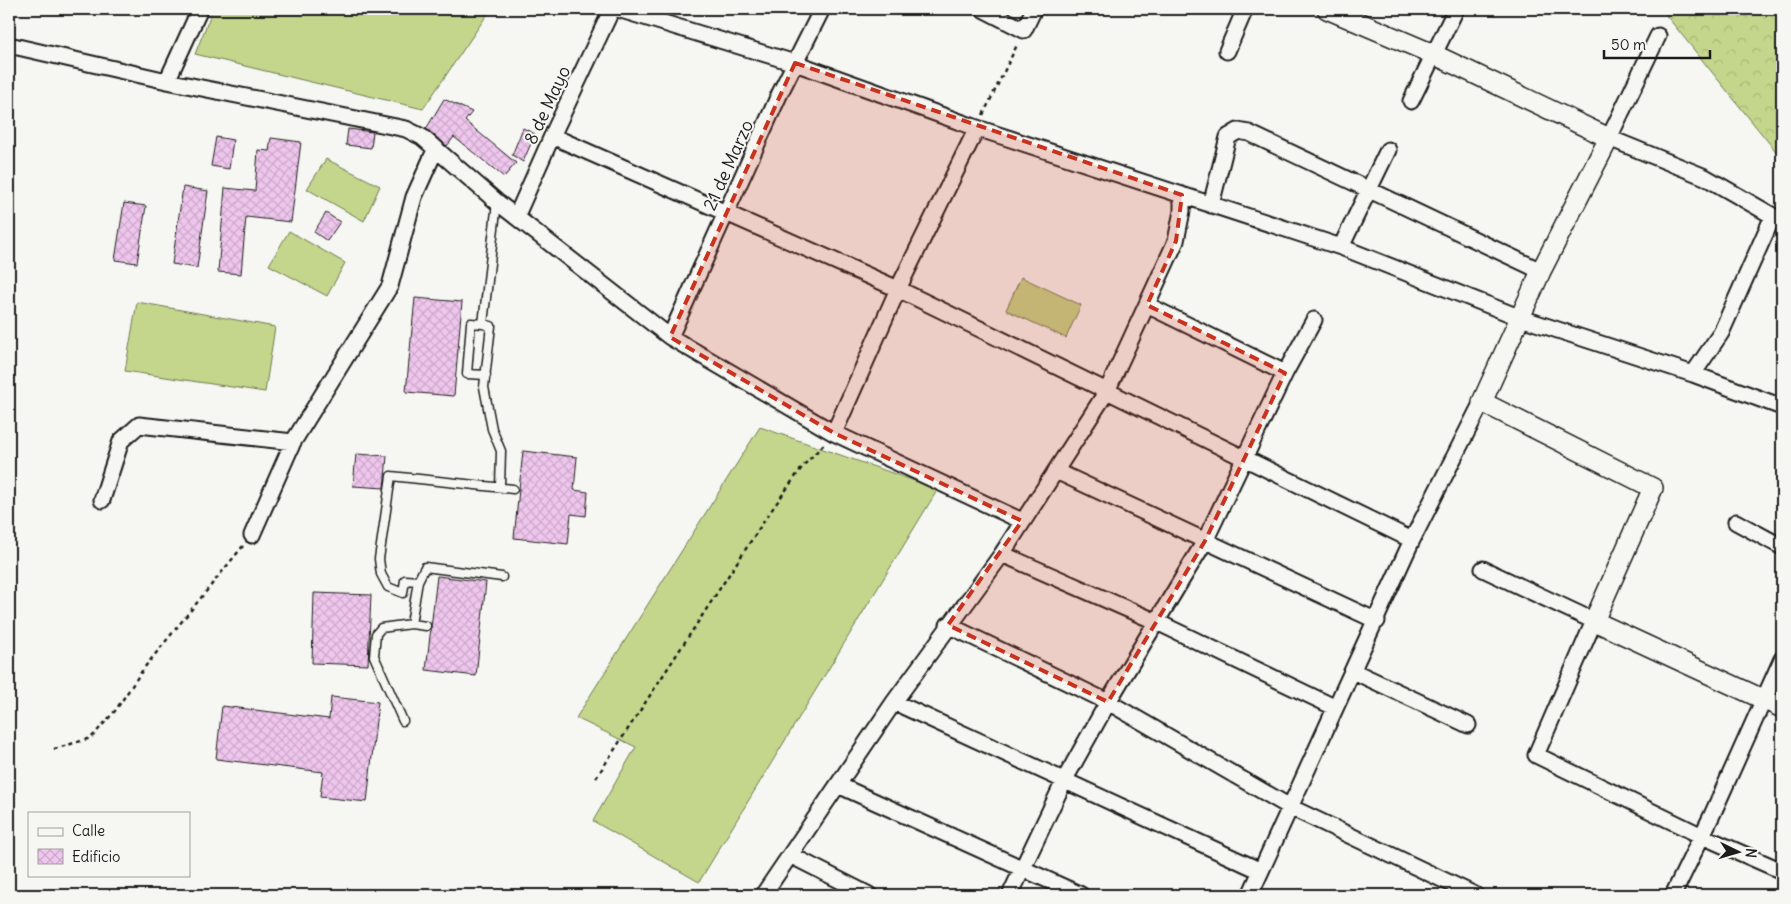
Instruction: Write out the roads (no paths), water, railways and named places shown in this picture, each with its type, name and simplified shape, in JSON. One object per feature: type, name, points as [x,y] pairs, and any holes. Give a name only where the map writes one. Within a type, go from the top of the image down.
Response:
[{"type":"street","points":[[167,80],[200,9]]},
{"type":"street","name":"8 de Mayo","points":[[516,217],[612,9]]},
{"type":"street","points":[[618,9],[795,63],[977,128],[1341,247],[1521,318],[1693,374],[1782,407]]},
{"type":"street","name":"21 de Marzo","points":[[670,337],[780,92],[822,9]]},
{"type":"street","points":[[983,9],[1024,30],[1034,9]]},
{"type":"street","points":[[1227,51],[1245,9]]},
{"type":"street","points":[[1327,9],[1433,54],[1609,138],[1705,178],[1774,216],[1721,332],[1693,374]]},
{"type":"street","points":[[1411,102],[1456,9]]},
{"type":"street","points":[[1250,895],[1334,707],[1353,670],[1412,540],[1482,402],[1542,270],[1658,36]]},
{"type":"street","points":[[9,45],[167,80],[406,128],[436,148],[497,202],[670,337],[834,433],[1022,521]]},
{"type":"street","points":[[834,433],[898,289],[977,128]]},
{"type":"street","points":[[1211,205],[1228,137],[1238,131],[1249,133],[1367,190],[1542,270]]},
{"type":"street","points":[[552,136],[898,289],[1244,460],[1412,540]]},
{"type":"street","points":[[252,535],[293,442],[390,286],[414,197],[436,148]]},
{"type":"street","points":[[1341,247],[1388,150]]},
{"type":"street","points":[[763,895],[894,702],[948,625],[1002,554],[1107,391],[1176,241],[1182,211],[1182,195]]},
{"type":"street","points":[[1148,305],[1286,373]]},
{"type":"street","points":[[1010,895],[1064,780],[1108,702],[1205,541],[1286,373],[1314,320]]},
{"type":"street","points":[[1482,402],[1653,488],[1536,755],[1702,836],[1782,871]]},
{"type":"street","points":[[102,500],[121,441],[139,425],[293,442]]},
{"type":"street","points":[[1056,471],[1376,620]]},
{"type":"street","points":[[1736,522],[1782,547]]},
{"type":"street","points":[[1002,554],[1157,622],[1334,707]]},
{"type":"street","points":[[1483,568],[1782,708]]},
{"type":"street","points":[[948,625],[1108,702],[1290,806],[1459,892],[1475,895]]},
{"type":"street","points":[[1673,895],[1702,836],[1782,659]]},
{"type":"street","points":[[1353,670],[1468,725]]},
{"type":"street","points":[[894,702],[1261,871]]},
{"type":"street","points":[[838,785],[1081,895]]},
{"type":"street","points":[[790,855],[869,895]]},
{"type":"lane","points":[[483,324],[497,202]]},
{"type":"lane","points":[[486,375],[467,374],[472,323],[491,326],[486,375],[484,387],[492,428],[501,451],[500,487]]},
{"type":"lane","points":[[416,595],[403,593],[388,587],[381,574],[379,559],[391,476],[512,488]]},
{"type":"lane","points":[[411,624],[418,581],[425,567],[502,576]]},
{"type":"lane","points":[[403,593],[405,580],[418,581]]},
{"type":"lane","points":[[403,721],[374,656],[376,634],[381,628],[411,624],[426,626]]}]
